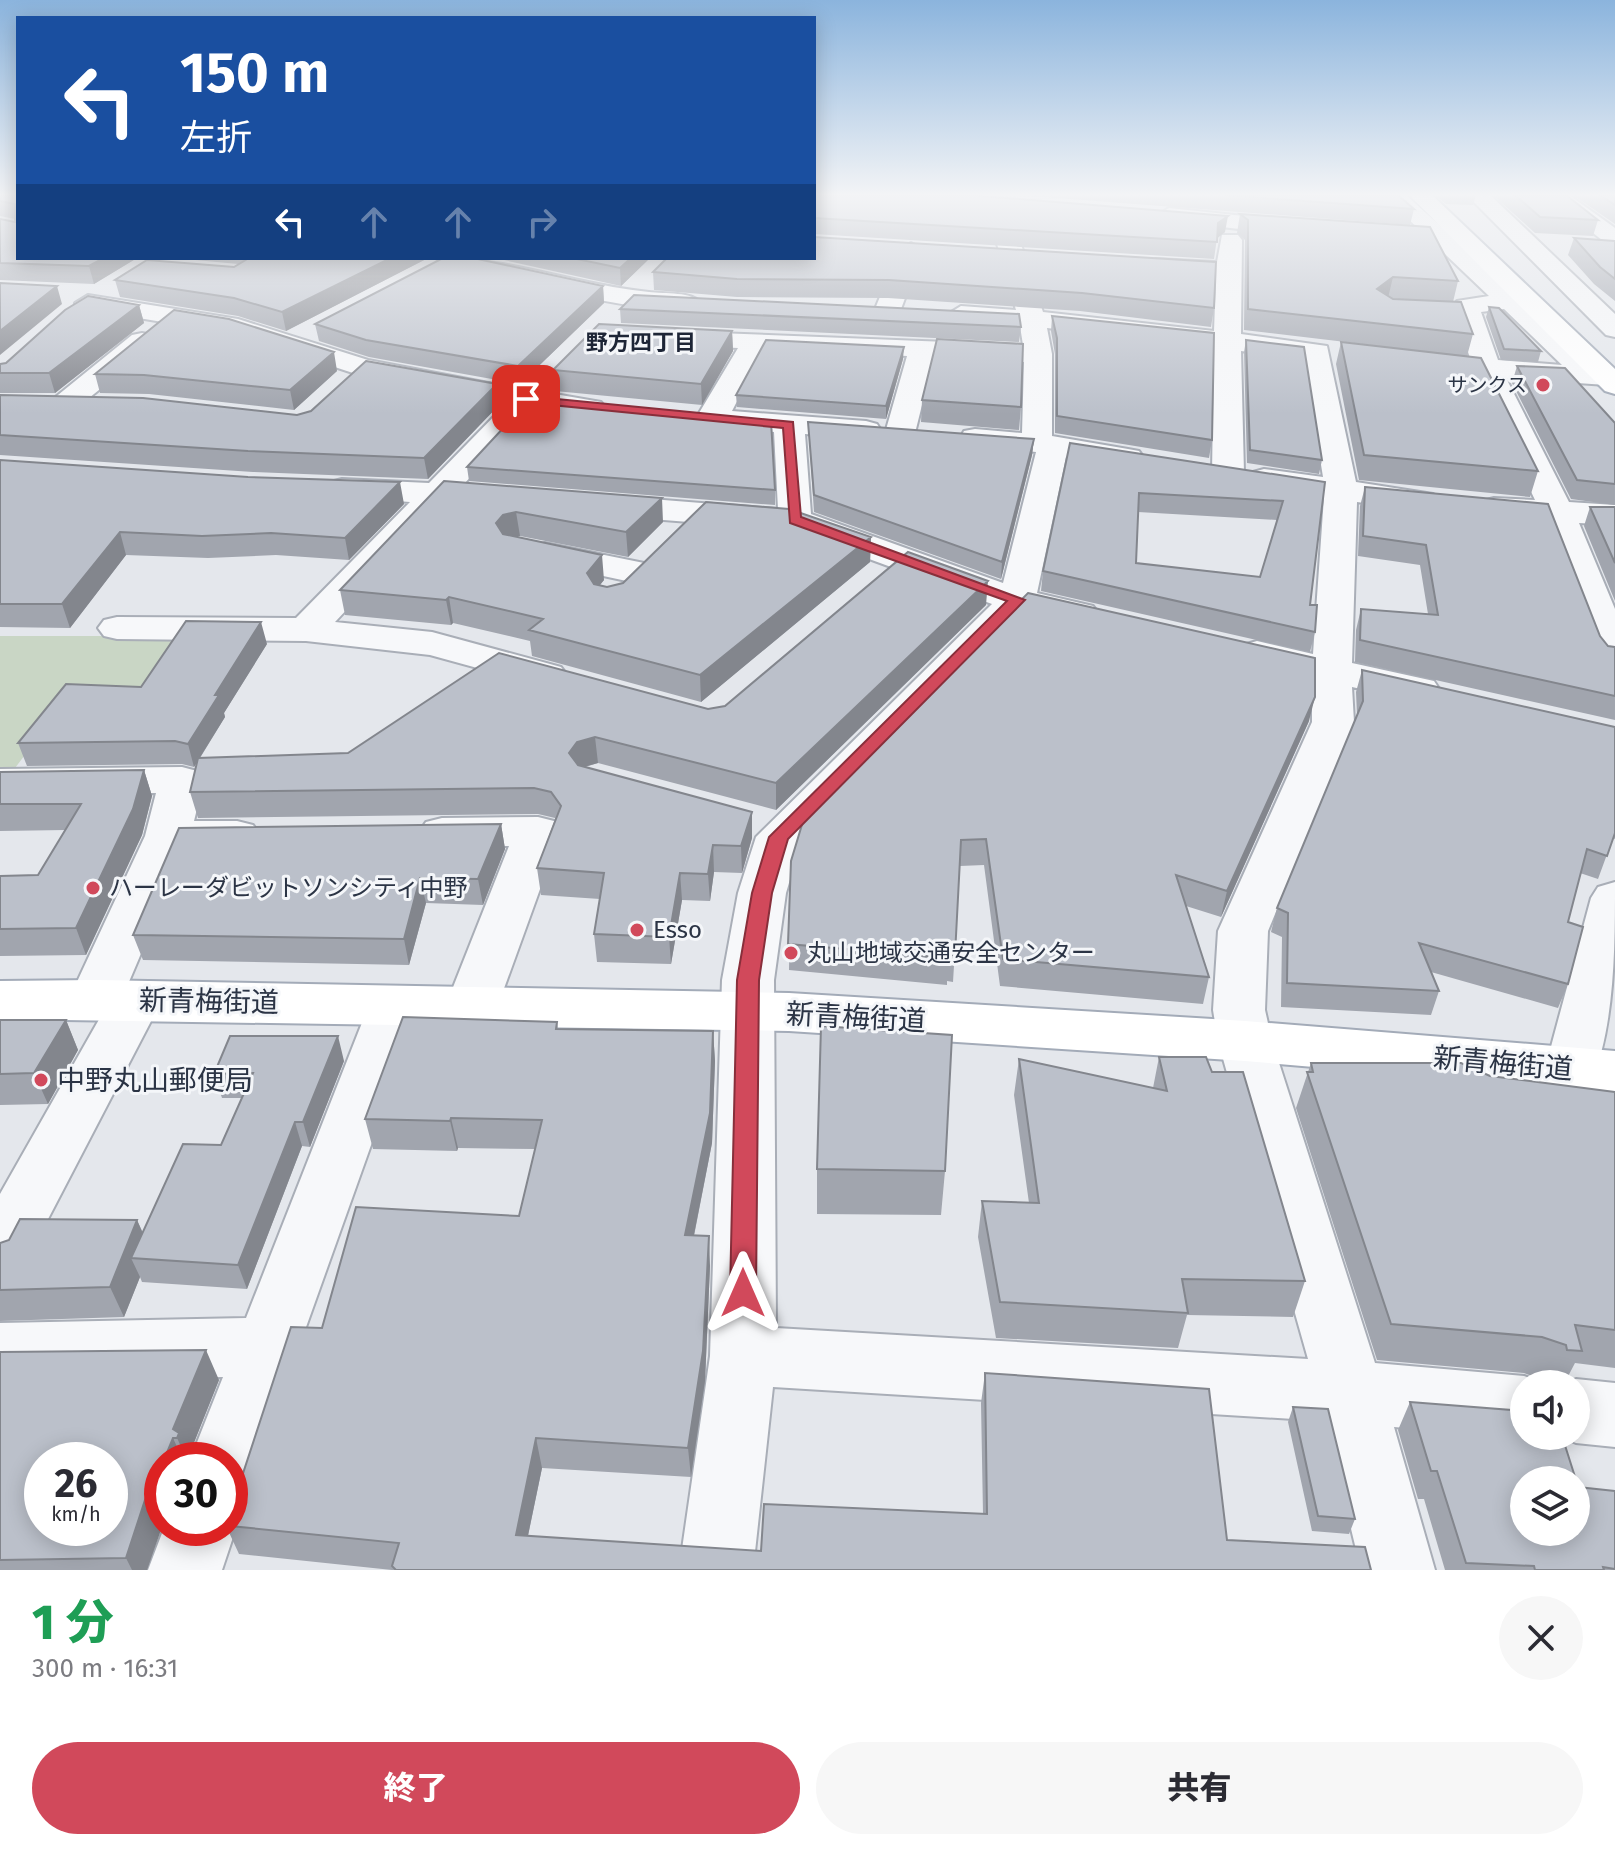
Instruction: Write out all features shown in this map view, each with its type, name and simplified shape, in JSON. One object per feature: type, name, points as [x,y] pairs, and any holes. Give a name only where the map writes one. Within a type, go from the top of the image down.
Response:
[{"type":"main road","points":[[1499,268],[1609,371]]},
{"type":"main road","points":[[1513,268],[1609,371]]},
{"type":"main road","name":"新青梅街道","points":[[0,1000],[116,999],[746,1012],[1245,1041],[1594,1071]]},
{"type":"street","points":[[424,273],[432,268]]},
{"type":"street","points":[[528,268],[619,306],[722,307]]},
{"type":"street","points":[[888,309],[904,268]]},
{"type":"street","points":[[716,1570],[743,1356],[746,1012],[762,893],[779,837],[1017,600],[1045,444],[1038,354],[1016,268]]},
{"type":"street","points":[[1196,268],[1228,270],[1228,326],[1214,471],[1457,505],[1615,515]]},
{"type":"street","points":[[1475,268],[1579,365],[1609,371]]},
{"type":"street","points":[[1553,268],[1615,329]]},
{"type":"street","points":[[619,306],[648,278]]},
{"type":"street","points":[[91,297],[238,327],[290,342],[353,376],[615,410]]},
{"type":"street","points":[[1511,301],[1466,306],[1488,371],[1558,513],[1615,656]]},
{"type":"street","points":[[858,309],[924,312],[1149,306]]},
{"type":"street","points":[[1028,307],[1228,326]]},
{"type":"street","points":[[1196,310],[1228,326],[1317,352],[1348,356]]},
{"type":"street","points":[[1442,313],[1469,314]]},
{"type":"street","points":[[63,405],[175,315]]},
{"type":"street","points":[[290,342],[317,328]]},
{"type":"street","points":[[651,336],[1038,354]]},
{"type":"street","points":[[755,341],[700,417],[1045,444],[1155,462]]},
{"type":"street","points":[[900,433],[923,348]]},
{"type":"street","points":[[1317,352],[1341,491],[1332,670],[1333,722],[1243,931],[1239,1010],[1245,1041],[1351,1392],[1398,1570]]},
{"type":"street","points":[[1394,361],[1488,371],[1609,371]]},
{"type":"street","points":[[306,630],[559,366]]},
{"type":"street","points":[[31,404],[106,405]]},
{"type":"street","points":[[789,425],[795,520]]},
{"type":"street","points":[[307,488],[517,498]]},
{"type":"street","points":[[564,502],[795,520],[904,556],[1017,600],[1122,623]]},
{"type":"street","points":[[610,598],[697,513]]},
{"type":"street","points":[[519,549],[653,556]]},
{"type":"street","points":[[870,585],[904,556]]},
{"type":"street","points":[[117,628],[306,630],[432,644],[586,686]]},
{"type":"street","points":[[1227,646],[1451,698]]},
{"type":"street","points":[[0,782],[182,780],[168,836],[116,999],[0,1251]]},
{"type":"street","points":[[742,818],[786,830]]},
{"type":"street","points":[[399,833],[538,831],[472,1005]]},
{"type":"street","points":[[168,836],[276,834]]},
{"type":"street","points":[[1594,1071],[1615,898]]},
{"type":"street","points":[[232,1442],[395,1005]]},
{"type":"street","points":[[0,1352],[266,1347]]},
{"type":"street","points":[[743,1356],[1351,1392],[1510,1406]]},
{"type":"street","points":[[1590,1412],[1615,1415]]},
{"type":"street","points":[[185,1570],[194,1546]]},
{"type":"green space","points":[[0,636],[179,636],[146,686],[77,686],[12,772],[0,772]]},
{"type":"building","points":[[134,268],[370,268],[282,312],[234,298],[115,280]]},
{"type":"building","points":[[423,268],[521,268],[603,286],[518,366],[366,340],[315,324]]},
{"type":"building","points":[[657,268],[1216,268],[1214,308],[1082,293],[889,280],[737,279],[653,272]]},
{"type":"building","points":[[1248,268],[1451,268],[1458,281],[1393,277],[1377,289],[1393,299],[1461,302],[1473,334],[1248,309]]},
{"type":"building","points":[[1602,268],[1615,268],[1615,279]]},
{"type":"building","points":[[0,283],[57,286],[0,331]]},
{"type":"building","points":[[634,295],[1019,314],[1021,327],[620,309]]},
{"type":"building","points":[[88,296],[139,305],[49,373],[0,373],[0,364],[6,363],[65,310]]},
{"type":"building","points":[[1489,307],[1499,308],[1541,351],[1504,349]]},
{"type":"building","points":[[174,310],[229,319],[334,352],[290,390],[144,375],[95,374]]},
{"type":"building","points":[[1052,316],[1214,333],[1212,440],[1057,416],[1057,338]]},
{"type":"building","points":[[599,324],[732,331],[701,384],[553,370]]},
{"type":"building","points":[[937,339],[1023,344],[1021,407],[922,400]]},
{"type":"building","points":[[766,340],[904,347],[886,406],[736,395]]},
{"type":"building","points":[[1246,340],[1304,347],[1322,460],[1250,450]]},
{"type":"building","points":[[1341,342],[1481,358],[1538,471],[1364,455]]},
{"type":"building","points":[[366,361],[497,384],[424,458],[248,451],[0,435],[0,395],[143,398],[297,415],[311,411]]},
{"type":"building","points":[[1517,366],[1565,368],[1615,423],[1615,484],[1577,480]]},
{"type":"building","points":[[533,396],[583,406],[771,421],[775,490],[467,467]]},
{"type":"building","points":[[808,422],[1034,439],[1002,562],[814,495]]},
{"type":"building","points":[[1070,443],[1325,482],[1310,605],[1317,605],[1315,632],[1043,571]],"holes":[[[1139,493],[1283,501],[1260,577],[1136,563]]]},
{"type":"building","points":[[0,460],[248,477],[400,482],[345,538],[271,533],[202,536],[120,532],[62,604],[0,604]]},
{"type":"building","points":[[444,481],[662,498],[626,532],[516,512],[503,515],[496,523],[503,534],[602,555],[587,573],[594,584],[607,587],[623,583],[706,502],[789,509],[871,537],[700,675],[529,630],[543,619],[449,597],[446,600],[340,590]]},
{"type":"building","points":[[1365,487],[1548,504],[1600,636],[1608,646],[1615,647],[1615,696],[1360,640],[1361,609],[1438,615],[1426,545],[1363,536]]},
{"type":"building","points":[[1590,507],[1615,507],[1615,563]]},
{"type":"building","points":[[908,552],[988,581],[776,783],[595,737],[577,742],[569,753],[578,765],[752,812],[741,846],[713,845],[708,874],[680,873],[669,937],[594,934],[604,873],[537,868],[561,806],[551,792],[534,788],[190,792],[198,758],[348,753],[499,653],[708,709],[725,706]]},
{"type":"building","points":[[1028,593],[1315,658],[1315,697],[1227,891],[1176,875],[1209,977],[1003,959],[986,839],[961,840],[955,955],[949,955],[949,958],[788,944],[791,861],[804,818]]},
{"type":"building","points":[[186,621],[261,622],[188,744],[175,741],[18,743],[66,684],[141,687]]},
{"type":"building","points":[[1362,670],[1615,727],[1615,833],[1607,856],[1587,849],[1568,922],[1583,927],[1568,984],[1419,943],[1439,991],[1287,983],[1288,913],[1277,908],[1363,701]]},
{"type":"building","points":[[144,770],[133,809],[76,928],[0,929],[0,876],[38,875],[81,804],[0,804],[0,772]]},
{"type":"building","points":[[501,824],[478,879],[420,878],[404,939],[133,935],[179,828]]},
{"type":"building","points":[[403,1017],[557,1022],[556,1029],[713,1031],[710,1113],[685,1235],[709,1236],[703,1351],[688,1448],[536,1438],[516,1535],[761,1551],[764,1504],[987,1514],[985,1373],[1209,1389],[1227,1540],[1365,1547],[1371,1570],[396,1570],[392,1566],[399,1543],[248,1528],[248,1458],[291,1327],[322,1328],[356,1207],[519,1216],[542,1120],[365,1119]]},
{"type":"building","points":[[0,1020],[66,1020],[34,1073],[0,1074]]},
{"type":"building","points":[[821,1026],[952,1035],[945,1171],[817,1169]]},
{"type":"building","points":[[230,1036],[338,1036],[303,1122],[295,1122],[238,1265],[131,1258],[183,1144],[221,1145],[253,1073],[214,1074]]},
{"type":"building","points":[[1159,1057],[1206,1057],[1212,1072],[1243,1072],[1305,1281],[1182,1279],[1188,1313],[1000,1302],[982,1201],[1039,1203],[1019,1059],[1167,1091]]},
{"type":"building","points":[[1311,1063],[1461,1063],[1490,1076],[1615,1092],[1615,1330],[1575,1325],[1582,1351],[1567,1350],[1566,1345],[1542,1337],[1391,1324],[1307,1072],[1313,1072]]},
{"type":"building","points":[[20,1219],[137,1220],[110,1287],[0,1290],[0,1243],[9,1240]]},
{"type":"building","points":[[206,1350],[173,1429],[179,1433],[177,1438],[171,1442],[144,1442],[144,1503],[126,1558],[0,1560],[0,1352]]},
{"type":"building","points":[[1410,1402],[1510,1410],[1510,1450],[1566,1450],[1572,1466],[1510,1466],[1510,1546],[1590,1546],[1590,1488],[1615,1491],[1615,1569],[1535,1570],[1534,1566],[1466,1563],[1437,1471],[1431,1471]]},
{"type":"building","points":[[1293,1407],[1328,1409],[1355,1519],[1318,1516]]},
{"type":"place","name":"サンクス","points":[[1543,385]]},
{"type":"place","name":"ハーレーダビットソンシティ中野","points":[[93,888]]},
{"type":"place","name":"Esso","points":[[637,930]]},
{"type":"place","name":"丸山地域交通安全センター","points":[[791,953]]},
{"type":"place","name":"中野丸山郵便局","points":[[41,1080]]},
{"type":"district","name":"野方四丁目","points":[[641,342]]},
{"type":"route","points":[[526,399],[585,408],[789,425],[795,520],[904,556],[1017,600],[779,837],[762,893],[748,980],[743,1293]]}]
